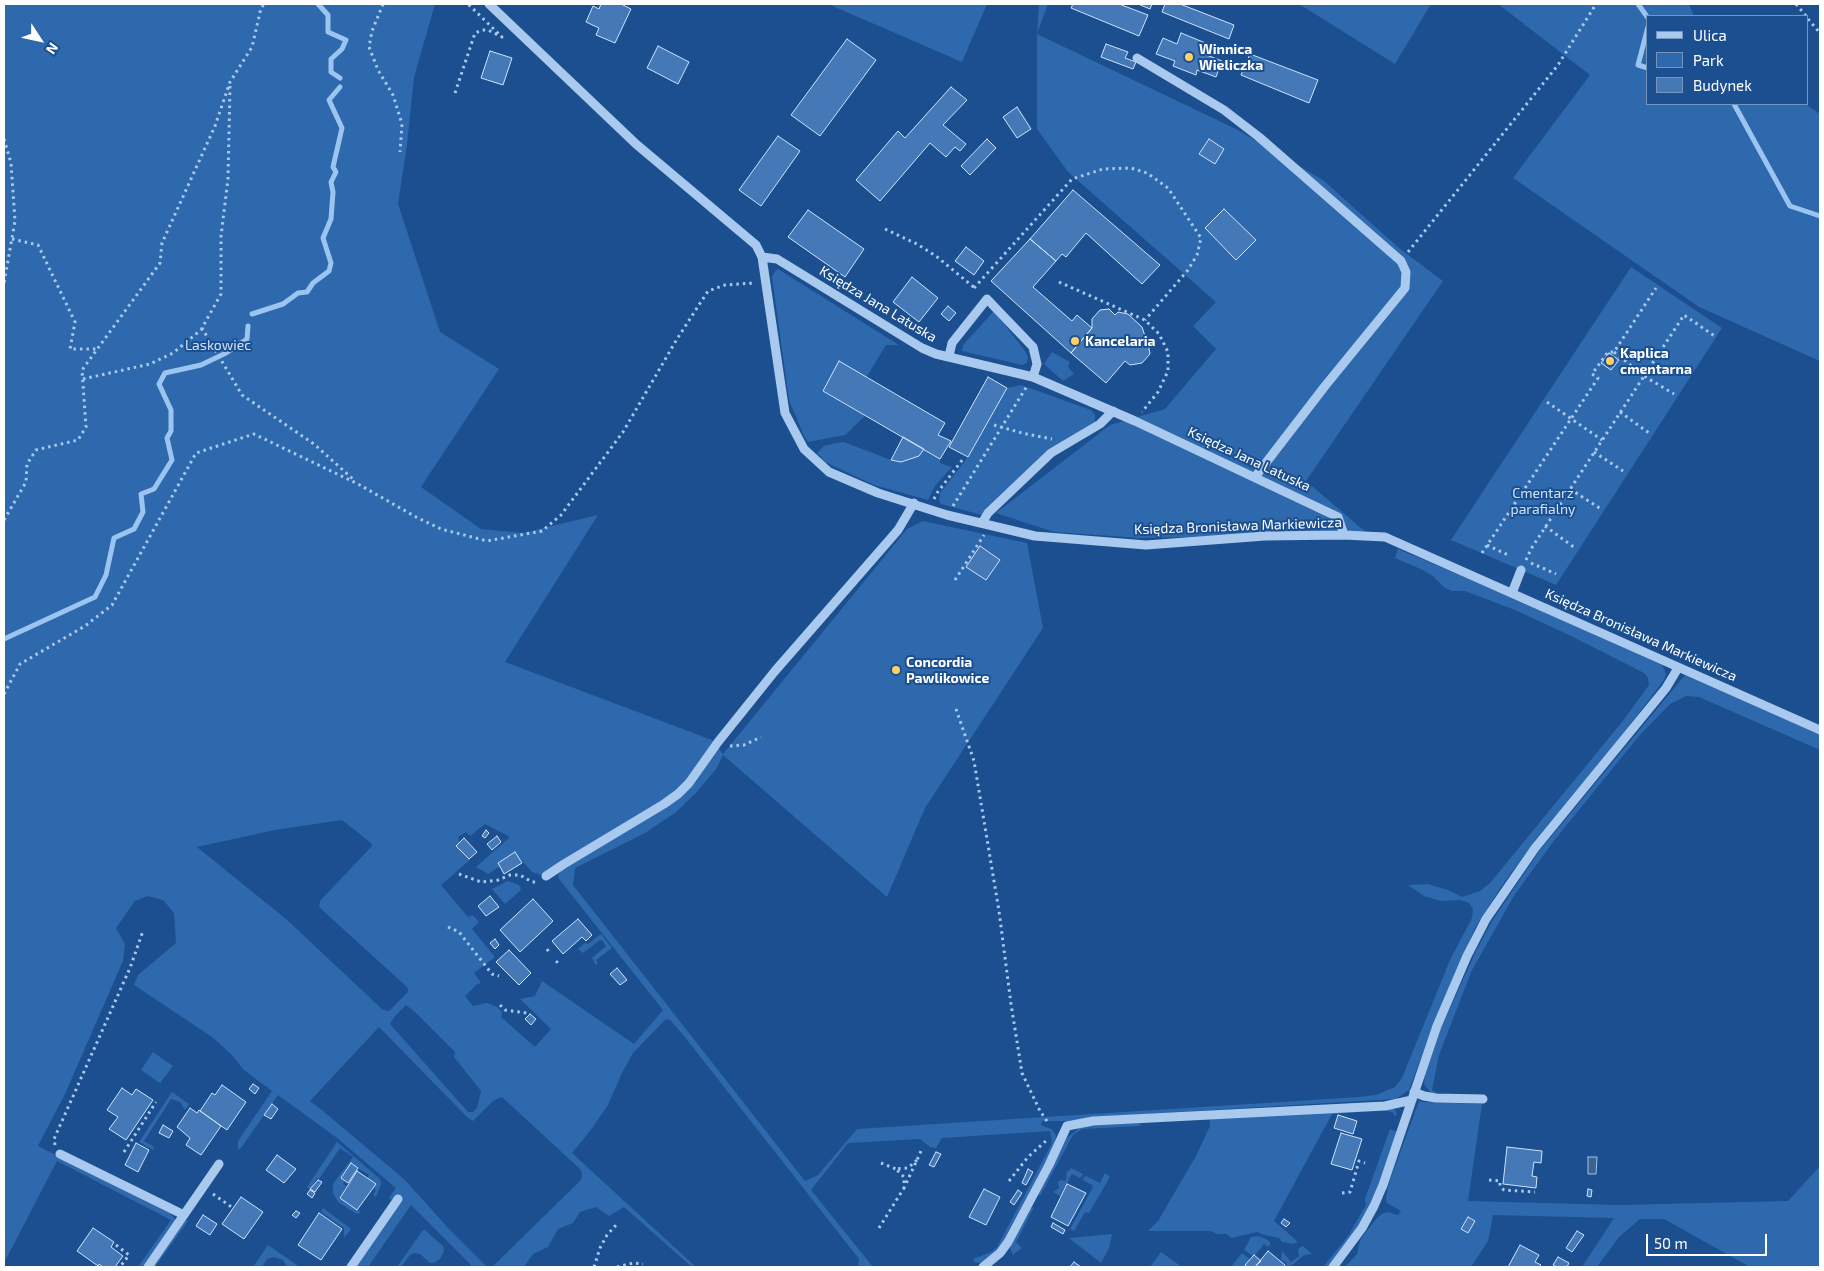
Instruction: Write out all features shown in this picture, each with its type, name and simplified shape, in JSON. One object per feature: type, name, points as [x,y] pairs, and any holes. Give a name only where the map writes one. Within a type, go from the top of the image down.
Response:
[{"type":"street","points":[[489,4],[636,144],[756,244],[762,257]]},
{"type":"street","points":[[1137,58],[1224,110],[1259,137],[1401,261],[1406,272],[1405,288],[1325,386],[1255,477]]},
{"type":"street","name":"Księdza Bronisława Markiewicza","points":[[762,257],[785,413],[804,449],[829,472],[878,493],[947,515],[1034,536],[1146,545],[1265,536],[1344,535],[1385,538],[1512,592],[1820,730]]},
{"type":"street","name":"Księdza Jana Latuska","points":[[762,257],[777,259],[922,348],[936,354],[1033,377],[1135,421],[1255,477],[1338,517],[1344,535]]},
{"type":"street","points":[[948,356],[952,344],[987,299],[1033,347],[1037,364],[1033,377]]},
{"type":"street","points":[[982,523],[988,513],[1051,453],[1100,424],[1113,412]]},
{"type":"street","points":[[543,880],[581,853],[664,804],[689,783],[775,671],[898,530],[914,503]]},
{"type":"street","points":[[1512,592],[1521,570]]},
{"type":"street","points":[[1333,1267],[1362,1228],[1383,1186],[1449,997],[1467,956],[1486,920],[1535,848],[1666,688],[1678,668]]},
{"type":"street","points":[[982,1267],[1000,1253],[1031,1198],[1067,1126],[1093,1121],[1385,1106],[1413,1096],[1483,1099]]},
{"type":"street","points":[[60,1154],[184,1215]]},
{"type":"street","points":[[148,1267],[219,1164]]},
{"type":"street","points":[[351,1267],[398,1199]]},
{"type":"path","points":[[4,520],[26,482],[27,464],[36,450],[78,440],[86,427],[82,370],[160,263],[162,243],[215,126],[230,82],[252,47],[264,4]]},
{"type":"path","points":[[383,4],[372,32],[369,47],[378,70],[393,95],[402,124],[400,152]]},
{"type":"path","points":[[455,93],[475,34],[488,30],[502,38],[468,4]]},
{"type":"path","points":[[1401,261],[1558,65],[1596,4]]},
{"type":"path","points":[[1796,4],[1805,15]]},
{"type":"path","points":[[1809,20],[1820,33]]},
{"type":"path","points":[[83,379],[150,364],[173,353],[202,328],[221,294],[221,236],[228,179],[230,82]]},
{"type":"path","points":[[4,139],[11,163],[15,220],[4,283]]},
{"type":"path","points":[[974,288],[1072,179],[1103,169],[1131,168],[1147,173],[1168,188],[1201,238],[1197,254],[1188,270],[1145,320]]},
{"type":"path","points":[[885,229],[917,244],[936,256],[987,299]]},
{"type":"path","points":[[12,239],[38,245],[75,322],[70,348],[98,349]]},
{"type":"path","points":[[4,694],[20,664],[85,626],[112,605],[196,453],[254,434],[358,484],[441,530],[487,541],[542,531],[561,515],[624,432],[677,339],[708,291],[725,285],[766,281]]},
{"type":"path","points":[[1059,282],[1145,320],[1158,334],[1168,352],[1168,372],[1158,392],[1135,421]]},
{"type":"path","points":[[1614,352],[1656,288]]},
{"type":"path","points":[[1521,570],[1530,549],[1684,315],[1716,336]]},
{"type":"path","points":[[202,328],[242,394],[314,444],[358,484]]},
{"type":"path","points":[[1482,553],[1598,378],[1592,374],[1608,352],[1614,352],[1644,376],[1674,394]]},
{"type":"path","points":[[947,515],[1033,377]]},
{"type":"path","points":[[1547,402],[1602,440]]},
{"type":"path","points":[[1620,412],[1649,432]]},
{"type":"path","points":[[994,425],[1022,433],[1070,442]]},
{"type":"path","points":[[1594,452],[1623,471]]},
{"type":"path","points":[[931,509],[936,492],[963,459]]},
{"type":"path","points":[[1570,489],[1601,509]]},
{"type":"path","points":[[955,580],[985,533],[982,523]]},
{"type":"path","points":[[1545,526],[1575,548]]},
{"type":"path","points":[[1487,545],[1508,555]]},
{"type":"path","points":[[1525,560],[1556,574]]},
{"type":"path","points":[[956,709],[974,761],[999,911],[1010,1004],[1022,1073],[1040,1111],[1049,1124]]},
{"type":"path","points":[[711,753],[726,746],[744,745],[761,738]]},
{"type":"path","points":[[459,874],[481,882],[498,880],[510,875],[520,875],[532,882],[543,880]]},
{"type":"path","points":[[448,927],[459,932],[492,974],[499,976]]},
{"type":"path","points":[[60,1154],[55,1149],[54,1139],[130,968],[143,931]]},
{"type":"path","points":[[500,1005],[505,1010],[527,1013]]},
{"type":"path","points":[[124,1152],[156,1102]]},
{"type":"path","points":[[1009,1181],[1028,1157],[1051,1137]]},
{"type":"path","points":[[879,1228],[904,1188],[921,1151]]},
{"type":"path","points":[[896,1169],[908,1168],[917,1160]]},
{"type":"path","points":[[1342,1193],[1350,1192],[1359,1161],[1365,1163]]},
{"type":"path","points":[[880,1163],[896,1169],[904,1177],[904,1188]]},
{"type":"path","points":[[1489,1180],[1500,1181],[1500,1186],[1504,1190],[1535,1192]]},
{"type":"path","points":[[207,1190],[233,1208]]},
{"type":"path","points":[[594,1267],[600,1248],[607,1235],[617,1224]]},
{"type":"path","points":[[116,1245],[129,1254],[120,1267]]},
{"type":"path","points":[[617,1267],[633,1263],[643,1264]]},
{"type":"green space","name":"Laskowiec","points":[[4,4],[435,4],[414,77],[407,145],[398,204],[440,332],[499,369],[421,487],[481,529],[523,533],[598,515],[505,662],[712,740],[723,754],[907,529],[923,521],[1027,543],[1043,628],[925,808],[887,897],[723,755],[717,768],[696,793],[675,813],[645,833],[575,868],[573,885],[805,1181],[818,1175],[857,1129],[1359,1097],[1376,1095],[1395,1087],[1402,1078],[1450,960],[1472,918],[1473,909],[1469,903],[1461,900],[1441,901],[1424,896],[1408,885],[1428,884],[1448,890],[1462,897],[1480,891],[1490,883],[1622,722],[1649,685],[1648,678],[1644,673],[1569,635],[1515,610],[1465,591],[1452,591],[1445,588],[1434,577],[1423,570],[1395,558],[1398,549],[1514,598],[1662,665],[1666,674],[1664,680],[1619,739],[1536,839],[1501,887],[1475,928],[1426,1044],[1409,1090],[1396,1099],[1092,1117],[1069,1121],[1042,1121],[1041,1125],[1051,1129],[1056,1135],[1055,1145],[1003,1241],[992,1255],[981,1263],[975,1262],[973,1259],[991,1252],[997,1247],[1052,1143],[1050,1131],[942,1138],[936,1148],[930,1147],[920,1139],[848,1143],[811,1190],[873,1267],[858,1267],[859,1259],[684,1036],[670,1020],[666,1019],[633,1053],[608,1105],[572,1153],[696,1267],[692,1267],[624,1207],[609,1216],[596,1207],[580,1212],[573,1223],[558,1229],[548,1247],[533,1254],[524,1267],[492,1267],[581,1180],[582,1174],[580,1169],[502,1097],[494,1100],[473,1121],[467,1117],[379,1027],[310,1101],[405,1180],[450,1230],[487,1267],[470,1267],[471,1265],[411,1205],[368,1267],[356,1267],[387,1221],[394,1202],[389,1198],[396,1188],[337,1138],[278,1095],[238,1150],[238,1141],[272,1091],[244,1070],[230,1053],[212,1037],[134,985],[138,975],[176,943],[174,913],[163,900],[148,896],[135,901],[116,928],[125,944],[123,961],[65,1094],[38,1146],[170,1213],[176,1220],[143,1267],[138,1267],[171,1220],[57,1161],[4,1263]],"holes":[[[980,546],[999,559],[986,580],[966,567]],[[342,820],[371,843],[372,846],[320,901],[319,907],[408,988],[408,992],[389,1011],[383,1010],[286,919],[197,847],[275,830]],[[485,824],[510,837],[476,867],[488,874],[510,860],[522,861],[532,872],[541,875],[567,859],[558,875],[559,879],[663,1010],[634,1044],[542,981],[535,996],[520,999],[551,1029],[535,1047],[501,1017],[502,1012],[497,1007],[487,1003],[473,1006],[465,996],[477,984],[481,983],[474,973],[495,957],[472,929],[479,922],[473,915],[468,917],[441,885],[470,860],[463,854],[458,837],[466,832],[470,836]],[[406,1005],[455,1052],[454,1057],[481,1091],[477,1108],[473,1112],[468,1112],[390,1024]]]},
{"type":"green space","points":[[828,4],[987,4],[962,62]]},
{"type":"green space","points":[[1039,4],[1048,4],[1037,34]]},
{"type":"green space","points":[[1299,4],[1431,4],[1395,64]]},
{"type":"green space","points":[[1498,4],[1689,4],[1694,15],[1646,15],[1646,105],[1806,105],[1820,114],[1820,361],[1699,307],[1513,178],[1590,75]]},
{"type":"green space","points":[[1037,34],[1236,129],[1323,180],[1400,249],[1443,281],[1306,481],[1375,540],[1283,535],[1140,538],[1054,532],[996,513],[1110,425],[1165,409],[1216,349],[1193,326],[1216,302],[1068,172],[1037,129]]},
{"type":"green space","name":"Cmentarz parafialny","points":[[1631,267],[1722,328],[1556,585],[1451,540]]},
{"type":"green space","points":[[778,269],[899,345],[886,345],[866,378],[839,362],[823,391],[865,416],[845,435],[808,442],[789,400],[772,277]]},
{"type":"green space","points":[[994,311],[1025,351],[1028,357],[1027,363],[1022,365],[962,351],[963,345]]},
{"type":"green space","points":[[1052,352],[1070,362],[1068,367],[1074,374],[1063,381],[1044,364]]},
{"type":"green space","points":[[1021,385],[1091,410],[1095,415],[1095,422],[982,515],[941,504],[939,501],[940,493],[968,457],[1007,388]]},
{"type":"green space","points":[[844,442],[901,462],[919,456],[924,449],[940,459],[940,463],[952,467],[935,486],[928,500],[874,485],[825,462],[817,453],[824,446]]},
{"type":"green space","points":[[1685,675],[1820,734],[1820,750],[1699,697],[1686,696],[1670,704],[1639,736],[1553,842],[1515,894],[1472,970],[1439,1055],[1432,1090],[1439,1094],[1430,1092],[1424,1084],[1425,1075],[1442,1026],[1476,951],[1492,921],[1540,850]]},
{"type":"green space","points":[[508,881],[519,885],[521,890],[505,904],[492,889]]},
{"type":"green space","points":[[601,934],[612,948],[596,960],[598,964],[596,965],[592,958],[606,946],[603,941],[600,940],[583,953],[578,949]]},
{"type":"green space","points":[[153,1052],[173,1066],[160,1083],[141,1070]]},
{"type":"green space","points":[[172,1092],[189,1104],[185,1110],[180,1102],[171,1099],[144,1141],[154,1147],[153,1150],[139,1142]]},
{"type":"green space","points":[[1419,1101],[1482,1104],[1468,1201],[1620,1205],[1788,1201],[1820,1166],[1820,1267],[1750,1267],[1664,1219],[1640,1219],[1619,1237],[1597,1267],[1582,1267],[1614,1218],[1493,1215],[1488,1241],[1471,1267],[1345,1267],[1357,1254],[1360,1241],[1377,1218],[1387,1212],[1398,1215],[1401,1211],[1387,1203],[1388,1186]]},
{"type":"green space","points":[[1392,1108],[1397,1115],[1394,1116],[1394,1113],[1385,1110],[1332,1114],[1274,1221],[1298,1242],[1293,1244],[1282,1242],[1279,1238],[1257,1232],[1231,1238],[1227,1234],[1217,1234],[1210,1231],[1148,1231],[1158,1221],[1196,1156],[1210,1126],[1210,1119]]},
{"type":"green space","points":[[1141,1123],[1139,1126],[1082,1129],[1073,1135],[1040,1196],[1038,1194],[1067,1138],[1079,1128]]},
{"type":"green space","points":[[1390,1129],[1398,1132],[1379,1185],[1360,1225],[1329,1267],[1323,1267],[1348,1236],[1366,1205],[1365,1199]]},
{"type":"green space","points":[[337,1142],[380,1179],[381,1184],[376,1197],[373,1195],[376,1190],[374,1188],[376,1184],[367,1178],[369,1175],[351,1164],[341,1178],[345,1181],[343,1184],[346,1186],[340,1198],[361,1212],[357,1214],[338,1202],[333,1193],[333,1184],[353,1157],[340,1148],[319,1179],[317,1178],[310,1189],[307,1187]]},
{"type":"green space","points":[[1071,1168],[1083,1174],[1080,1178],[1072,1174],[1060,1196],[1053,1192],[1059,1188],[1058,1182],[1061,1180],[1066,1181],[1067,1171]]},
{"type":"green space","points":[[1105,1173],[1110,1177],[1089,1213],[1085,1212],[1074,1231],[1070,1229],[1093,1187],[1083,1180],[1084,1177],[1086,1176],[1100,1183]]},
{"type":"green space","points":[[1034,1207],[1016,1242],[1022,1248],[1013,1255],[1010,1248],[1012,1243],[1031,1208]]},
{"type":"green space","points":[[323,1208],[351,1229],[344,1238],[344,1228],[321,1212]]},
{"type":"green space","points":[[186,1220],[188,1221],[155,1267],[153,1267]]},
{"type":"green space","points":[[423,1230],[443,1246],[444,1251],[440,1259],[430,1263],[420,1254],[414,1253],[410,1255],[401,1267],[397,1267]]},
{"type":"green space","points":[[1112,1234],[1109,1248],[1101,1263],[1069,1238]]},
{"type":"green space","points":[[1258,1236],[1270,1242],[1270,1245],[1268,1247],[1264,1244],[1254,1257],[1244,1250],[1251,1237]]},
{"type":"green space","points":[[268,1245],[300,1267],[287,1267],[283,1260],[274,1257],[267,1259],[262,1267],[253,1267]]},
{"type":"green space","points":[[1303,1246],[1312,1254],[1304,1255],[1290,1267],[1287,1267],[1286,1262],[1281,1260],[1282,1251],[1291,1262],[1299,1256],[1299,1248]]},
{"type":"green space","points":[[1161,1252],[1182,1267],[1150,1267]]},
{"type":"green space","points":[[1242,1253],[1251,1260],[1245,1267],[1231,1267]]},
{"type":"shaded area","points":[[1588,1157],[1597,1157],[1596,1174],[1588,1174]]},
{"type":"building","points":[[601,4],[621,4],[631,9],[615,43],[596,35],[599,28],[586,22],[593,6],[599,9]]},
{"type":"building","points":[[1073,4],[1119,4],[1148,15],[1139,36],[1071,8]]},
{"type":"building","points":[[1138,4],[1152,4],[1150,9]]},
{"type":"building","points":[[1165,4],[1180,4],[1234,25],[1229,39],[1162,12]]},
{"type":"building","name":"Winnica Wieliczka","points":[[1181,33],[1208,44],[1204,54],[1222,61],[1216,77],[1197,70],[1196,75],[1173,66],[1175,61],[1156,54],[1163,38],[1177,44]]},
{"type":"building","points":[[847,39],[876,60],[820,136],[791,115]]},
{"type":"building","points":[[1106,44],[1128,52],[1125,58],[1136,62],[1133,69],[1101,57]]},
{"type":"building","points":[[658,46],[689,62],[678,84],[647,68]]},
{"type":"building","points":[[490,51],[512,58],[503,85],[481,78]]},
{"type":"building","points":[[1250,54],[1318,80],[1309,103],[1241,75]]},
{"type":"building","points":[[951,87],[967,100],[943,125],[966,144],[960,151],[955,147],[946,157],[930,143],[880,201],[856,180],[898,131],[905,138]]},
{"type":"building","points":[[1017,107],[1031,129],[1017,138],[1003,117]]},
{"type":"building","points":[[778,136],[800,151],[761,206],[739,190]]},
{"type":"building","points":[[987,139],[996,148],[970,175],[961,166]]},
{"type":"building","points":[[1209,139],[1224,149],[1215,164],[1199,154]]},
{"type":"building","points":[[1073,190],[1160,265],[1142,284],[1086,233],[1066,257],[1062,254],[1056,261],[1030,239]]},
{"type":"building","points":[[1224,209],[1256,240],[1236,260],[1205,228]]},
{"type":"building","points":[[808,210],[864,249],[845,277],[788,237]]},
{"type":"building","points":[[1030,239],[1056,261],[1033,287],[1072,321],[1077,315],[1092,328],[1071,353],[991,281]]},
{"type":"building","points":[[966,247],[984,261],[974,275],[955,261]]},
{"type":"building","points":[[912,277],[938,298],[919,322],[893,302]]},
{"type":"building","points":[[948,306],[956,313],[949,321],[941,314]]},
{"type":"building","points":[[1109,309],[1115,315],[1118,312],[1128,314],[1142,327],[1145,336],[1142,339],[1148,343],[1150,354],[1142,363],[1130,365],[1125,361],[1106,383],[1071,353],[1092,328],[1092,319],[1100,310]]},
{"type":"building","name":"Kaplica cmentarna","points":[[1609,353],[1619,360],[1611,370],[1601,363]]},
{"type":"building","points":[[839,361],[945,423],[938,435],[951,441],[940,459],[823,391]]},
{"type":"building","points":[[988,377],[1007,388],[968,457],[949,447]]},
{"type":"building","points":[[903,437],[924,449],[919,456],[901,462],[891,460]]},
{"type":"building","points":[[980,546],[1000,560],[986,580],[966,567]]},
{"type":"building","points":[[486,830],[489,833],[485,838],[482,836]]},
{"type":"building","points":[[497,836],[501,842],[492,850],[487,844]]},
{"type":"building","points":[[464,838],[477,852],[469,859],[456,846]]},
{"type":"building","points":[[515,852],[522,863],[504,874],[498,863]]},
{"type":"building","points":[[490,896],[499,907],[486,916],[478,906]]},
{"type":"building","points":[[533,899],[553,921],[520,952],[500,930]]},
{"type":"building","points":[[578,919],[592,935],[586,941],[582,937],[563,954],[552,941]]},
{"type":"building","points":[[495,939],[499,945],[495,949],[490,943]]},
{"type":"building","points":[[509,950],[531,973],[519,985],[496,962]]},
{"type":"building","points":[[617,968],[627,980],[620,985],[610,974]]},
{"type":"building","points":[[530,1014],[536,1019],[531,1025],[525,1019]]},
{"type":"building","points":[[253,1084],[259,1088],[255,1094],[249,1089]]},
{"type":"building","points":[[222,1085],[246,1102],[227,1130],[200,1111],[212,1093],[215,1095]]},
{"type":"building","points":[[122,1088],[132,1095],[136,1089],[153,1100],[126,1140],[109,1129],[118,1117],[107,1110]]},
{"type":"building","points":[[272,1104],[278,1109],[271,1119],[264,1115]]},
{"type":"building","points":[[190,1108],[197,1113],[199,1110],[221,1126],[201,1155],[186,1145],[190,1138],[177,1127]]},
{"type":"building","points":[[1338,1115],[1357,1121],[1353,1134],[1334,1128]]},
{"type":"building","points":[[163,1125],[173,1131],[169,1138],[159,1133]]},
{"type":"building","points":[[1341,1133],[1362,1139],[1352,1170],[1331,1164]]},
{"type":"building","points":[[136,1143],[149,1150],[138,1172],[125,1165]]},
{"type":"building","points":[[1507,1147],[1542,1151],[1541,1163],[1534,1162],[1532,1176],[1537,1177],[1536,1188],[1503,1184]]},
{"type":"building","points":[[936,1152],[941,1154],[934,1167],[929,1165]]},
{"type":"building","points":[[277,1155],[296,1169],[284,1183],[266,1170]]},
{"type":"building","points":[[351,1163],[358,1168],[348,1183],[341,1178]]},
{"type":"building","points":[[1028,1169],[1033,1172],[1026,1185],[1022,1183]]},
{"type":"building","points":[[357,1171],[376,1184],[357,1210],[340,1198]]},
{"type":"building","points":[[318,1180],[322,1182],[315,1192],[310,1189]]},
{"type":"building","points":[[1067,1184],[1086,1193],[1068,1226],[1051,1217]]},
{"type":"building","points":[[984,1189],[1000,1197],[986,1225],[969,1217]]},
{"type":"building","points":[[1588,1189],[1592,1190],[1591,1197],[1587,1196]]},
{"type":"building","points":[[310,1190],[315,1193],[312,1198],[307,1194]]},
{"type":"building","points":[[1018,1190],[1022,1193],[1014,1205],[1010,1202]]},
{"type":"building","points":[[241,1197],[263,1212],[244,1239],[222,1224]]},
{"type":"building","points":[[296,1211],[300,1213],[296,1218],[292,1215]]},
{"type":"building","points":[[319,1213],[342,1229],[321,1260],[298,1245]]},
{"type":"building","points":[[203,1215],[217,1224],[210,1235],[196,1226]]},
{"type":"building","points":[[1468,1217],[1475,1221],[1468,1233],[1461,1229]]},
{"type":"building","points":[[1284,1219],[1290,1223],[1286,1227],[1281,1223]]},
{"type":"building","points":[[1053,1223],[1065,1230],[1063,1234],[1051,1227]]},
{"type":"building","points":[[93,1228],[114,1242],[111,1247],[123,1256],[115,1267],[103,1267],[99,1264],[98,1266],[77,1251]]},
{"type":"building","points":[[1577,1231],[1584,1235],[1572,1252],[1566,1248]]},
{"type":"building","points":[[1520,1245],[1539,1255],[1535,1262],[1541,1265],[1539,1267],[1508,1267]]},
{"type":"building","points":[[1268,1251],[1285,1265],[1284,1267],[1255,1267]]},
{"type":"building","points":[[1254,1255],[1261,1261],[1255,1267],[1245,1265]]},
{"type":"building","points":[[1558,1257],[1569,1263],[1567,1267],[1553,1265]]},
{"type":"building","points":[[1074,1262],[1081,1267],[1070,1267]]},
{"type":"waterway","points":[[318,4],[328,15],[328,32],[346,40],[342,49],[331,59],[331,72],[340,78]]},
{"type":"waterway","points":[[1638,4],[1646,15]]},
{"type":"waterway","points":[[1646,35],[1638,65],[1646,67]]},
{"type":"waterway","points":[[252,314],[283,304],[298,293],[307,292],[313,283],[329,271],[331,263],[323,238],[331,219],[333,192],[331,182],[336,172],[333,167],[342,128],[329,100],[340,87]]},
{"type":"waterway","points":[[1735,105],[1790,206],[1820,216]]},
{"type":"waterway","points":[[4,639],[95,597],[106,575],[114,538],[134,529],[143,512],[141,494],[154,489],[172,460],[167,438],[171,431],[171,410],[159,384],[165,373],[201,365],[226,353],[247,339],[248,326]]},
{"type":"place","name":"Winnica Wieliczka","points":[[1189,57]]},
{"type":"place","name":"Kancelaria","points":[[1075,341]]},
{"type":"place","name":"Kaplica cmentarna","points":[[1610,361]]},
{"type":"place","name":"Concordia Pawlikowice","points":[[896,670]]}]
